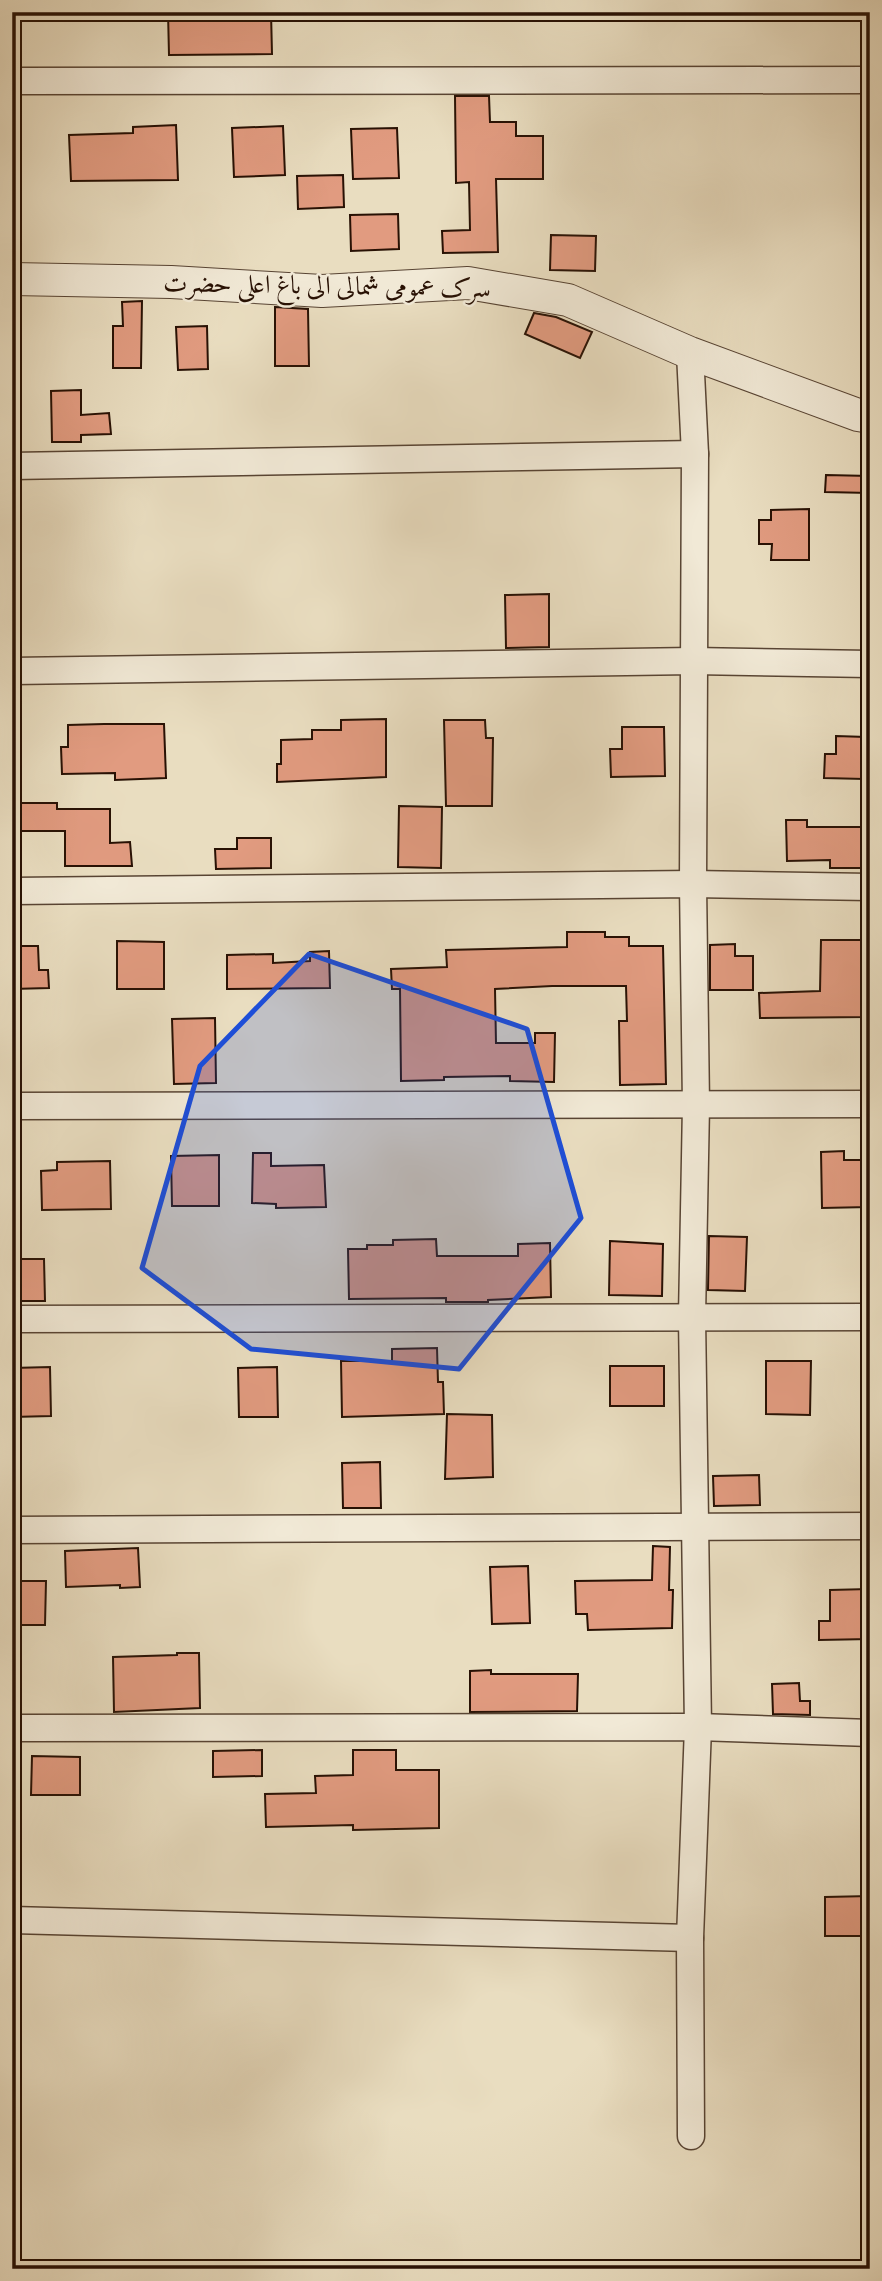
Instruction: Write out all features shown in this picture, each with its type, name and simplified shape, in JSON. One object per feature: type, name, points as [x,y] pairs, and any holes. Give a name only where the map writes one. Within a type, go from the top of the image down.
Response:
[{"type":"street","points":[[12,81],[870,80]]},
{"type":"street","name":"سرک عمومی شمالی الی باغ اعلی حضرت","points":[[12,279],[171,282],[322,291],[468,283],[568,300],[690,353],[858,415],[870,417]]},
{"type":"street","points":[[690,353],[695,454],[693,884],[696,1105],[692,1317],[698,1727],[690,1938],[691,2136]]},
{"type":"street","points":[[12,466],[695,454]]},
{"type":"street","points":[[12,671],[693,661],[870,664]]},
{"type":"street","points":[[12,891],[693,884],[870,887]]},
{"type":"street","points":[[12,1106],[870,1104]]},
{"type":"street","points":[[12,1319],[870,1317]]},
{"type":"street","points":[[12,1530],[870,1526]]},
{"type":"street","points":[[12,1728],[698,1727],[870,1733]]},
{"type":"street","points":[[12,1920],[690,1938]]},
{"type":"highlighted area","points":[[309,954],[527,1029],[581,1218],[459,1369],[251,1349],[142,1268],[200,1066]]},
{"type":"building","points":[[168,12],[271,12],[272,54],[169,55]]},
{"type":"building","points":[[455,96],[489,96],[490,122],[516,122],[516,136],[543,136],[543,179],[496,179],[498,252],[443,253],[442,231],[470,230],[469,182],[456,183]]},
{"type":"building","points":[[176,125],[178,180],[71,181],[69,135],[133,133],[133,127]]},
{"type":"building","points":[[283,126],[285,175],[234,177],[232,128]]},
{"type":"building","points":[[397,128],[399,178],[353,179],[351,129]]},
{"type":"building","points":[[343,175],[344,207],[298,209],[297,176]]},
{"type":"building","points":[[398,214],[399,249],[351,251],[350,215]]},
{"type":"building","points":[[551,235],[596,236],[595,271],[550,270]]},
{"type":"building","points":[[142,301],[141,368],[113,368],[113,326],[123,326],[122,302]]},
{"type":"building","points":[[275,307],[308,309],[309,366],[275,366]]},
{"type":"building","points":[[534,313],[556,317],[592,332],[580,358],[525,334]]},
{"type":"building","points":[[207,326],[208,369],[178,370],[176,327]]},
{"type":"building","points":[[81,390],[81,415],[109,413],[111,434],[81,435],[81,442],[52,442],[51,391]]},
{"type":"building","points":[[826,475],[870,476],[870,493],[825,492]]},
{"type":"building","points":[[809,509],[809,560],[771,560],[772,544],[759,544],[759,520],[771,520],[771,510]]},
{"type":"building","points":[[549,594],[549,647],[506,648],[505,595]]},
{"type":"building","points":[[386,719],[386,777],[277,782],[277,764],[281,764],[281,740],[312,739],[312,730],[341,730],[341,720]]},
{"type":"building","points":[[444,720],[485,720],[486,738],[493,738],[492,806],[446,806]]},
{"type":"building","points":[[164,724],[166,778],[115,780],[115,773],[62,774],[61,747],[68,747],[68,725]]},
{"type":"building","points":[[622,727],[664,727],[665,776],[611,777],[610,749],[622,749]]},
{"type":"building","points":[[836,736],[866,737],[864,779],[824,778],[825,754],[836,754]]},
{"type":"building","points":[[12,803],[57,803],[57,809],[110,809],[110,843],[130,842],[132,866],[65,866],[65,831],[12,831]]},
{"type":"building","points":[[399,806],[442,807],[441,868],[398,867]]},
{"type":"building","points":[[786,820],[807,820],[807,827],[868,827],[868,868],[830,868],[830,860],[787,861]]},
{"type":"building","points":[[237,838],[271,838],[271,868],[216,869],[215,849],[237,849]]},
{"type":"building","points":[[567,932],[605,932],[605,937],[629,937],[629,946],[663,946],[666,1084],[620,1085],[619,1021],[627,1021],[626,986],[495,989],[496,1043],[535,1043],[535,1033],[555,1033],[554,1082],[510,1081],[510,1076],[401,1081],[400,989],[392,989],[391,969],[447,967],[446,950],[567,947]]},
{"type":"building","points":[[821,940],[868,940],[866,1017],[760,1018],[759,993],[820,991]]},
{"type":"building","points":[[117,941],[164,942],[164,989],[117,989]]},
{"type":"building","points":[[735,944],[735,956],[753,956],[753,990],[710,990],[710,945]]},
{"type":"building","points":[[20,946],[38,946],[39,970],[48,970],[49,988],[12,989],[12,960],[21,960]]},
{"type":"building","points":[[329,951],[330,988],[227,989],[227,955],[273,954],[273,963],[310,961],[310,952]]},
{"type":"building","points":[[215,1018],[216,1083],[174,1084],[172,1019]]},
{"type":"building","points":[[844,1151],[844,1160],[869,1160],[869,1207],[822,1208],[821,1152]]},
{"type":"building","points":[[253,1153],[271,1153],[271,1166],[324,1165],[326,1207],[276,1208],[276,1204],[252,1203]]},
{"type":"building","points":[[219,1155],[219,1206],[172,1206],[171,1156]]},
{"type":"building","points":[[110,1161],[111,1209],[42,1210],[41,1171],[57,1170],[57,1162]]},
{"type":"building","points":[[709,1236],[747,1237],[745,1291],[708,1290]]},
{"type":"building","points":[[436,1239],[437,1256],[518,1256],[518,1244],[550,1243],[551,1297],[488,1302],[446,1302],[446,1298],[349,1299],[348,1249],[367,1249],[367,1245],[393,1245],[393,1240]]},
{"type":"building","points":[[610,1241],[663,1244],[662,1296],[609,1295]]},
{"type":"building","points":[[12,1259],[44,1259],[45,1301],[12,1301]]},
{"type":"building","points":[[437,1348],[438,1382],[443,1382],[444,1414],[342,1417],[341,1361],[392,1361],[392,1349]]},
{"type":"building","points":[[766,1361],[811,1361],[810,1415],[766,1414]]},
{"type":"building","points":[[610,1366],[664,1366],[664,1406],[610,1406]]},
{"type":"building","points":[[50,1367],[51,1416],[12,1417],[12,1368]]},
{"type":"building","points":[[277,1367],[278,1417],[239,1417],[238,1368]]},
{"type":"building","points":[[447,1414],[492,1415],[493,1477],[445,1479]]},
{"type":"building","points":[[380,1462],[381,1508],[343,1508],[342,1463]]},
{"type":"building","points":[[759,1475],[760,1505],[714,1506],[713,1476]]},
{"type":"building","points":[[653,1546],[670,1547],[672,1628],[588,1630],[587,1614],[576,1614],[575,1581],[652,1580]]},
{"type":"building","points":[[138,1548],[140,1587],[66,1587],[65,1551]]},
{"type":"building","points":[[528,1566],[530,1623],[492,1624],[490,1567]]},
{"type":"building","points":[[12,1581],[46,1581],[45,1625],[12,1625]]},
{"type":"building","points":[[869,1589],[870,1639],[819,1640],[819,1621],[830,1621],[830,1590]]},
{"type":"building","points":[[199,1653],[200,1708],[114,1712],[113,1657]]},
{"type":"building","points":[[491,1670],[491,1674],[578,1674],[577,1711],[470,1712],[470,1671]]},
{"type":"building","points":[[799,1683],[800,1701],[810,1701],[810,1715],[773,1714],[772,1684]]},
{"type":"building","points":[[262,1750],[262,1776],[213,1777],[213,1751]]},
{"type":"building","points":[[353,1750],[396,1750],[396,1770],[439,1770],[439,1828],[353,1830],[353,1825],[266,1827],[265,1794],[316,1793],[315,1776],[353,1775]]},
{"type":"building","points":[[32,1756],[80,1757],[80,1795],[31,1795]]},
{"type":"building","points":[[870,1896],[870,1936],[825,1936],[825,1897]]}]
